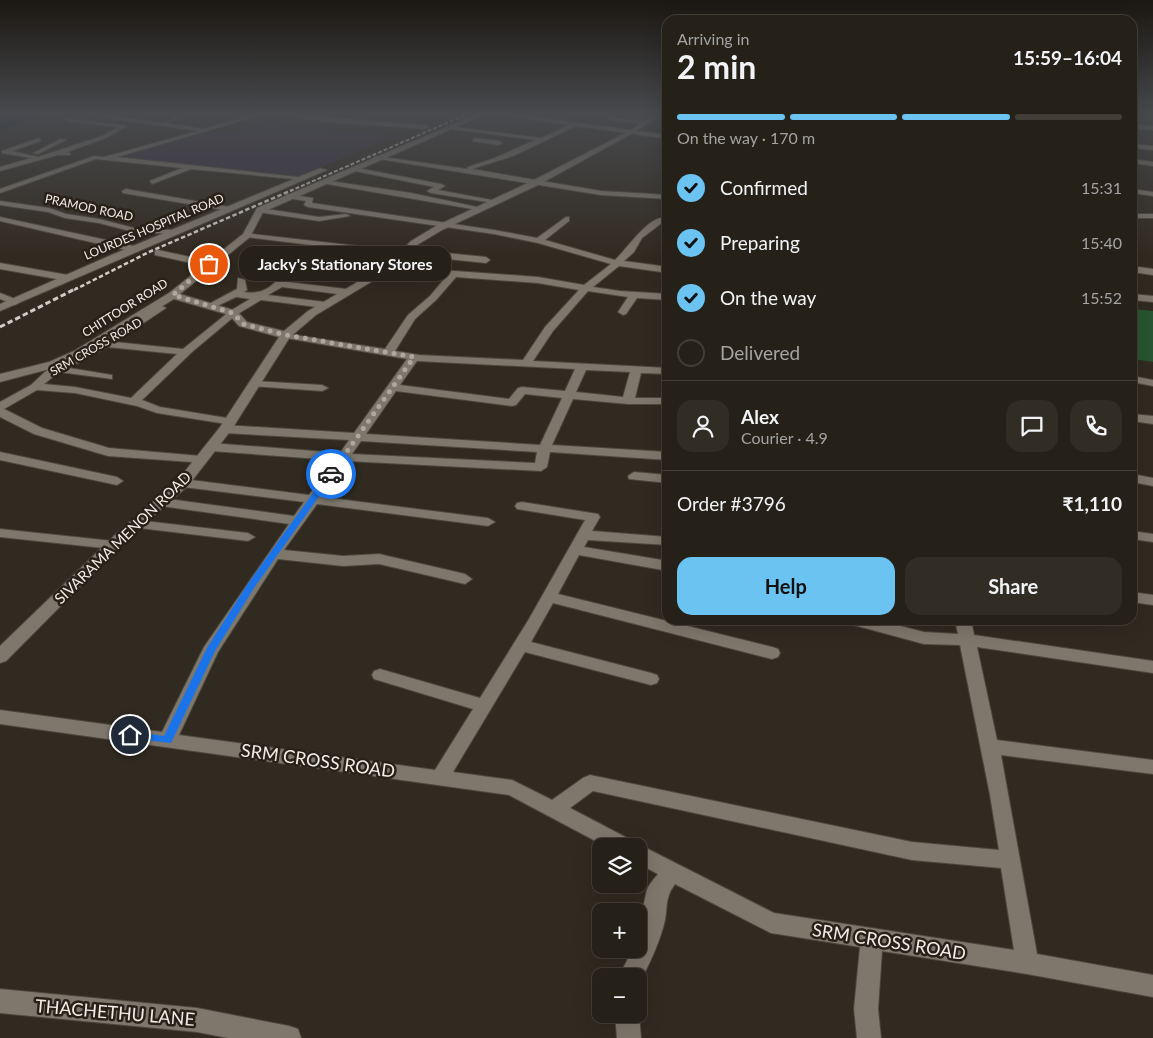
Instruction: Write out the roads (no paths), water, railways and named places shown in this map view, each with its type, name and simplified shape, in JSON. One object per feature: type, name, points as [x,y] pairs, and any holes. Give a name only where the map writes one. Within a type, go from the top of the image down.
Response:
[{"type":"street","points":[[0,169],[29,161]]},
{"type":"street","points":[[0,191],[86,161]]},
{"type":"street","points":[[137,161],[304,178]]},
{"type":"street","points":[[260,210],[368,161]]},
{"type":"street","points":[[401,161],[601,193],[662,196]]},
{"type":"street","points":[[462,170],[494,161]]},
{"type":"street","name":"SIVARAMA MENON ROAD","points":[[0,657],[112,545],[183,483],[227,426],[286,335],[312,313],[386,269],[414,244],[443,226],[493,201],[536,183],[576,161]]},
{"type":"street","points":[[1137,162],[1153,164]]},
{"type":"street","points":[[0,165],[9,167]]},
{"type":"street","name":"LOURDES HOSPITAL ROAD","points":[[0,308],[134,249],[334,166]]},
{"type":"street","points":[[152,182],[191,167]]},
{"type":"street","points":[[352,169],[441,186],[431,190],[493,201]]},
{"type":"street","points":[[323,182],[411,195],[478,208]]},
{"type":"street","points":[[126,191],[230,209]]},
{"type":"street","points":[[1137,192],[1153,194]]},
{"type":"street","points":[[289,196],[310,200],[308,205],[363,214],[404,218],[443,226],[539,240],[618,263],[662,269]]},
{"type":"street","name":"PRAMOD ROAD","points":[[0,203],[49,210],[65,216],[99,221],[125,228],[174,232]]},
{"type":"street","points":[[260,210],[319,219],[363,214]]},
{"type":"street","name":"CHITTOOR ROAD","points":[[0,378],[53,365],[78,353],[173,295],[247,235],[260,210]]},
{"type":"street","points":[[1137,216],[1153,216]]},
{"type":"street","points":[[0,219],[134,249]]},
{"type":"street","points":[[539,240],[566,219]]},
{"type":"street","points":[[525,365],[549,329],[587,287],[618,263],[631,250],[639,237],[660,220]]},
{"type":"street","points":[[247,235],[326,245],[486,260]]},
{"type":"street","points":[[134,402],[186,352],[233,313],[280,284],[295,267],[326,245]]},
{"type":"street","points":[[158,253],[209,264]]},
{"type":"street","points":[[0,266],[68,278]]},
{"type":"street","points":[[295,267],[373,276]]},
{"type":"street","points":[[386,269],[538,280],[634,295],[662,296]]},
{"type":"street","points":[[1137,270],[1153,272]]},
{"type":"street","points":[[388,353],[411,317],[433,298],[454,274]]},
{"type":"street","points":[[210,306],[242,290],[241,280]]},
{"type":"street","points":[[280,284],[346,292]]},
{"type":"street","points":[[235,294],[325,305]]},
{"type":"street","points":[[173,295],[233,313],[243,324],[286,335],[388,353],[414,357],[525,365],[662,371]]},
{"type":"street","points":[[622,312],[634,295]]},
{"type":"street","points":[[0,296],[15,302]]},
{"type":"street","points":[[1137,297],[1153,299]]},
{"type":"street","name":"SRM CROSS ROAD","points":[[0,406],[35,387],[58,369],[106,344],[162,308],[153,307]]},
{"type":"street","points":[[106,344],[186,352]]},
{"type":"street","points":[[167,740],[210,651],[251,587],[314,499],[355,437],[414,357]]},
{"type":"street","points":[[211,447],[342,457],[541,467],[544,450],[581,368]]},
{"type":"street","points":[[58,369],[108,377]]},
{"type":"street","points":[[628,401],[636,370]]},
{"type":"street","points":[[1137,380],[1153,382]]},
{"type":"street","points":[[254,384],[322,388]]},
{"type":"street","points":[[35,387],[76,390],[134,402],[156,410],[227,426],[544,450],[662,456]]},
{"type":"street","points":[[392,387],[512,403],[522,390],[628,401],[662,401]]},
{"type":"street","points":[[0,412],[38,431],[108,452],[201,460]]},
{"type":"street","points":[[1137,417],[1153,420]]},
{"type":"street","points":[[0,456],[117,481]]},
{"type":"street","points":[[634,476],[662,478]]},
{"type":"street","points":[[1137,479],[1153,482]]},
{"type":"street","points":[[183,483],[488,522]]},
{"type":"street","points":[[161,502],[298,521]]},
{"type":"street","points":[[440,778],[550,597],[593,517],[522,506]]},
{"type":"street","points":[[136,524],[248,537]]},
{"type":"street","points":[[0,533],[112,545]]},
{"type":"street","points":[[583,535],[662,541]]},
{"type":"street","points":[[1137,536],[1153,538]]},
{"type":"street","points":[[575,550],[662,565]]},
{"type":"street","points":[[275,554],[342,562],[379,559],[465,579]]},
{"type":"street","points":[[550,597],[772,653]]},
{"type":"street","points":[[1137,597],[1153,600]]},
{"type":"street","points":[[875,625],[924,638],[967,640],[1153,667]]},
{"type":"street","points":[[964,625],[990,746],[1027,963]]},
{"type":"street","points":[[521,645],[651,679]]},
{"type":"street","points":[[380,675],[484,706]]},
{"type":"street","name":"SRM CROSS ROAD","points":[[0,717],[512,788],[608,838]]},
{"type":"street","points":[[990,746],[1153,767]]},
{"type":"street","points":[[554,810],[590,783],[912,851],[1010,860]]},
{"type":"street","name":"SRM CROSS ROAD","points":[[647,858],[771,924],[1027,963],[1153,986]]},
{"type":"street","points":[[635,968],[642,955],[653,926],[657,892],[672,872]]},
{"type":"street","points":[[869,1038],[866,1009],[872,939]]},
{"type":"street","name":"THACHETHU LANE","points":[[0,1001],[197,1020],[289,1038]]},
{"type":"street","points":[[628,1023],[629,1038]]},
{"type":"railway","points":[[290,191],[358,161]]},
{"type":"railway","points":[[74,290],[149,252],[292,190]]},
{"type":"railway","points":[[0,327],[77,288]]},
{"type":"place","name":"Jacky's Stationary Stores","points":[[209,264]]}]
